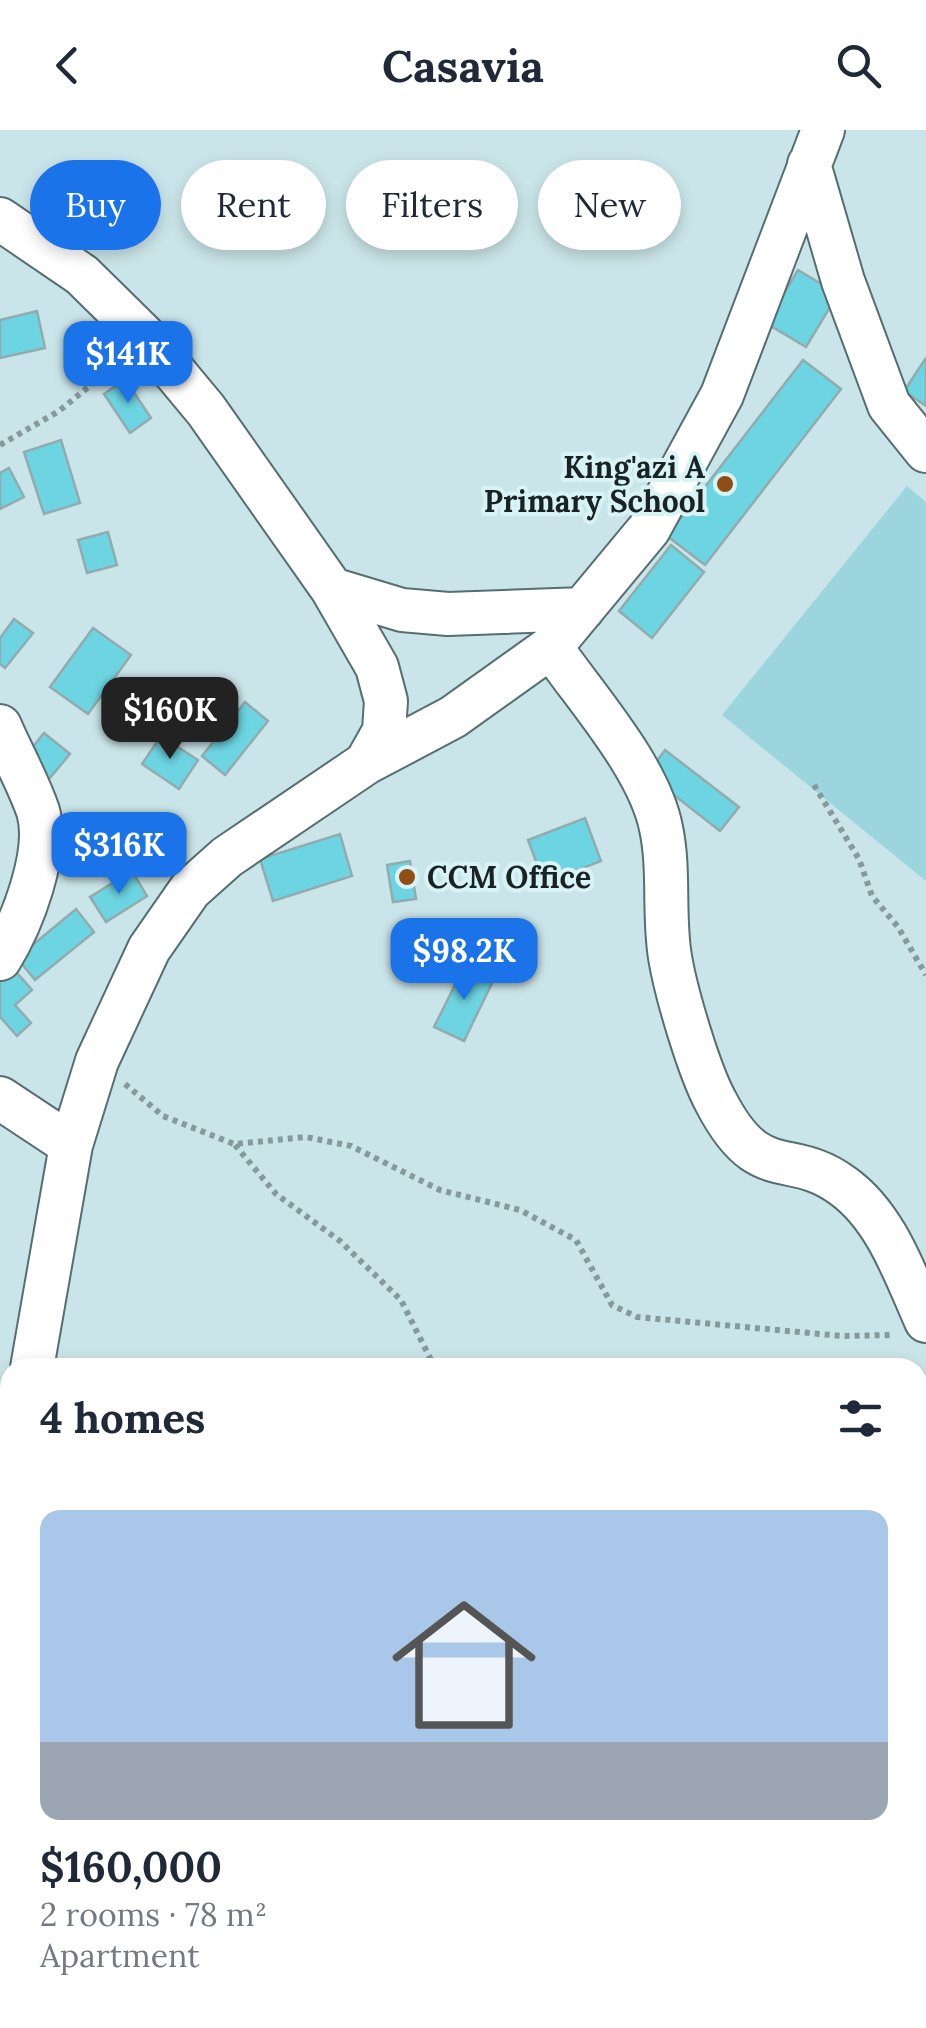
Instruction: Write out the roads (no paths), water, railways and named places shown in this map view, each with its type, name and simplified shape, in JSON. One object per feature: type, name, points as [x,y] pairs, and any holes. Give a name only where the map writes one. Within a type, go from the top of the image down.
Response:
[{"type":"street","points":[[816,147],[843,282],[889,404],[926,451]]},
{"type":"street","points":[[34,1358],[70,1146],[97,1061],[150,949],[190,890],[227,857],[366,764],[454,717],[550,647],[583,609],[649,529],[722,394],[816,147]]},
{"type":"street","points":[[0,220],[82,276],[148,340],[206,410],[332,589],[377,666],[386,701],[384,731],[366,764]]},
{"type":"street","points":[[332,589],[402,610],[448,614],[583,609]]},
{"type":"street","points":[[550,647],[640,775],[654,804],[662,828],[670,958],[714,1100],[751,1152],[772,1164],[831,1179],[856,1197],[892,1248],[918,1328]]},
{"type":"street","points":[[0,726],[39,815],[39,848],[27,904],[0,958]]},
{"type":"street","points":[[0,1098],[70,1146]]},
{"type":"place","name":"King'azi A Primary School","points":[[725,484]]},
{"type":"place","name":"CCM Office","points":[[407,877]]}]
